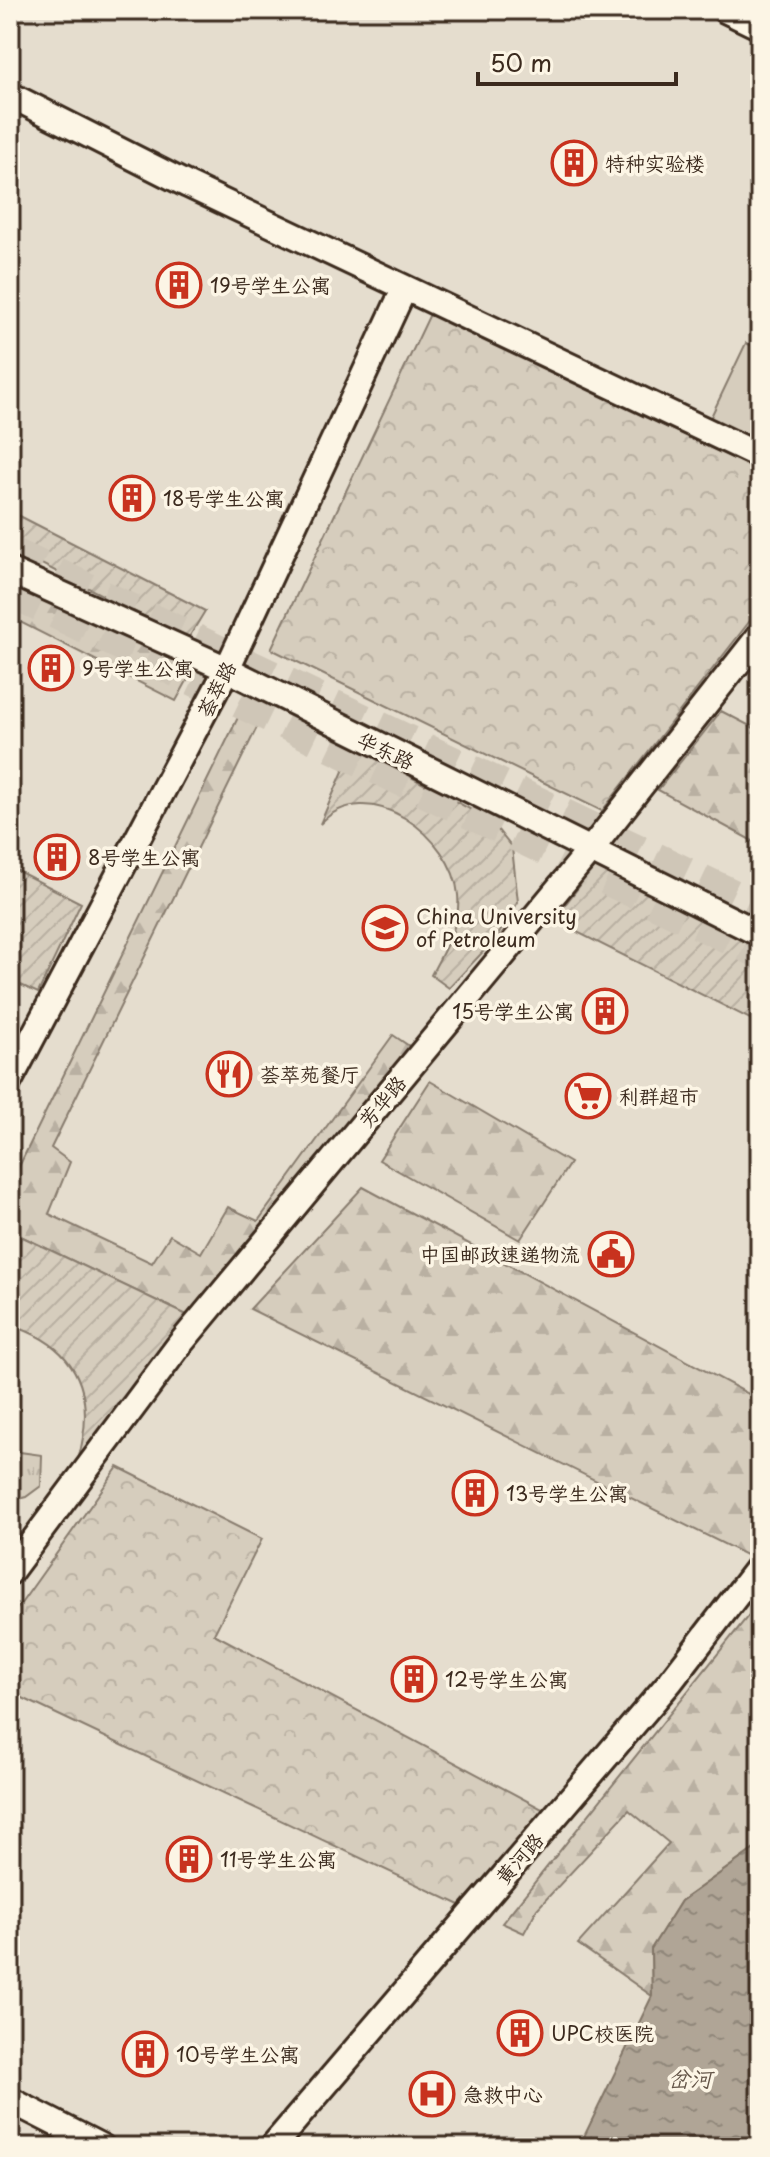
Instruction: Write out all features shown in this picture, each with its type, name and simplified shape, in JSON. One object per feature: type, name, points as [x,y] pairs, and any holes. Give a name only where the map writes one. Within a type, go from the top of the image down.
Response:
[{"type":"street","points":[[10,95],[404,289],[760,456]]},
{"type":"street","name":"荟萃路","points":[[10,1080],[227,669],[404,289]]},
{"type":"street","name":"华东路","points":[[10,571],[227,669],[760,934]]},
{"type":"street","name":"芳华路","points":[[10,1572],[180,1344],[592,848],[760,635]]},
{"type":"street","name":"黄河路","points":[[272,2147],[670,1682],[760,1565]]},
{"type":"street","points":[[10,2100],[102,2147]]},
{"type":"shaded area","name":"China University of Petroleum","points":[[10,10],[760,10],[760,1845],[681,1901],[651,1949],[652,1996],[579,2147],[10,2147]]},
{"type":"green space","points":[[430,314],[760,471],[760,608],[602,811],[271,649]]},
{"type":"green space","points":[[746,343],[760,349],[760,448],[707,425]]},
{"type":"green space","points":[[10,511],[205,611],[188,639],[10,548]]},
{"type":"green space","points":[[10,580],[193,670],[176,701],[10,617]]},
{"type":"green space","points":[[246,701],[264,713],[51,1148],[70,1162],[49,1214],[152,1263],[170,1235],[201,1253],[228,1207],[258,1221],[393,1035],[412,1048],[191,1317],[10,1231],[10,1185]]},
{"type":"green space","points":[[721,711],[760,731],[760,845],[658,790]]},
{"type":"green space","points":[[354,746],[490,820],[512,848],[518,902],[497,937],[449,988],[431,975],[450,936],[458,906],[453,873],[441,852],[425,833],[405,818],[383,808],[361,805],[340,810],[320,824]]},
{"type":"green space","points":[[596,865],[760,948],[760,1024],[553,920]]},
{"type":"green space","points":[[10,867],[81,903],[38,993],[10,980]]},
{"type":"green space","points":[[430,1081],[570,1163],[520,1240],[379,1160]]},
{"type":"green space","points":[[363,1187],[760,1400],[760,1543],[750,1557],[250,1309]]},
{"type":"green space","points":[[10,1231],[191,1317],[78,1460],[85,1414],[77,1375],[52,1346],[10,1325]]},
{"type":"green space","points":[[10,1441],[20,1452],[42,1455],[41,1486],[26,1497],[10,1501]]},
{"type":"green space","points":[[118,1467],[262,1539],[214,1634],[546,1811],[460,1905],[10,1692],[10,1619]]},
{"type":"green space","points":[[760,1601],[760,1845],[681,1901],[651,1949],[652,1996],[578,1944],[669,1843],[629,1810],[537,1909],[524,1933],[502,1923]]},
{"type":"water","name":"岔河","points":[[760,1845],[760,2147],[579,2147],[652,1996],[651,1949],[681,1901]]},
{"type":"tunnel","points":[[10,553],[760,909]]},
{"type":"tunnel","points":[[10,590],[760,952]]},
{"type":"place","name":"特种实验楼","points":[[574,163]]},
{"type":"place","name":"19号学生公寓","points":[[179,285]]},
{"type":"place","name":"18号学生公寓","points":[[132,498]]},
{"type":"place","name":"9号学生公寓","points":[[51,668]]},
{"type":"place","name":"8号学生公寓","points":[[57,857]]},
{"type":"place","name":"China University of Petroleum","points":[[385,928]]},
{"type":"place","name":"15号学生公寓","points":[[605,1011]]},
{"type":"place","name":"荟萃苑餐厅","points":[[229,1074]]},
{"type":"place","name":"利群超市","points":[[588,1096]]},
{"type":"place","name":"中国邮政速递物流","points":[[611,1254]]},
{"type":"place","name":"13号学生公寓","points":[[475,1493]]},
{"type":"place","name":"12号学生公寓","points":[[414,1679]]},
{"type":"place","name":"11号学生公寓","points":[[189,1859]]},
{"type":"place","name":"UPC校医院","points":[[520,2033]]},
{"type":"place","name":"10号学生公寓","points":[[145,2054]]},
{"type":"place","name":"急救中心","points":[[432,2094]]}]
